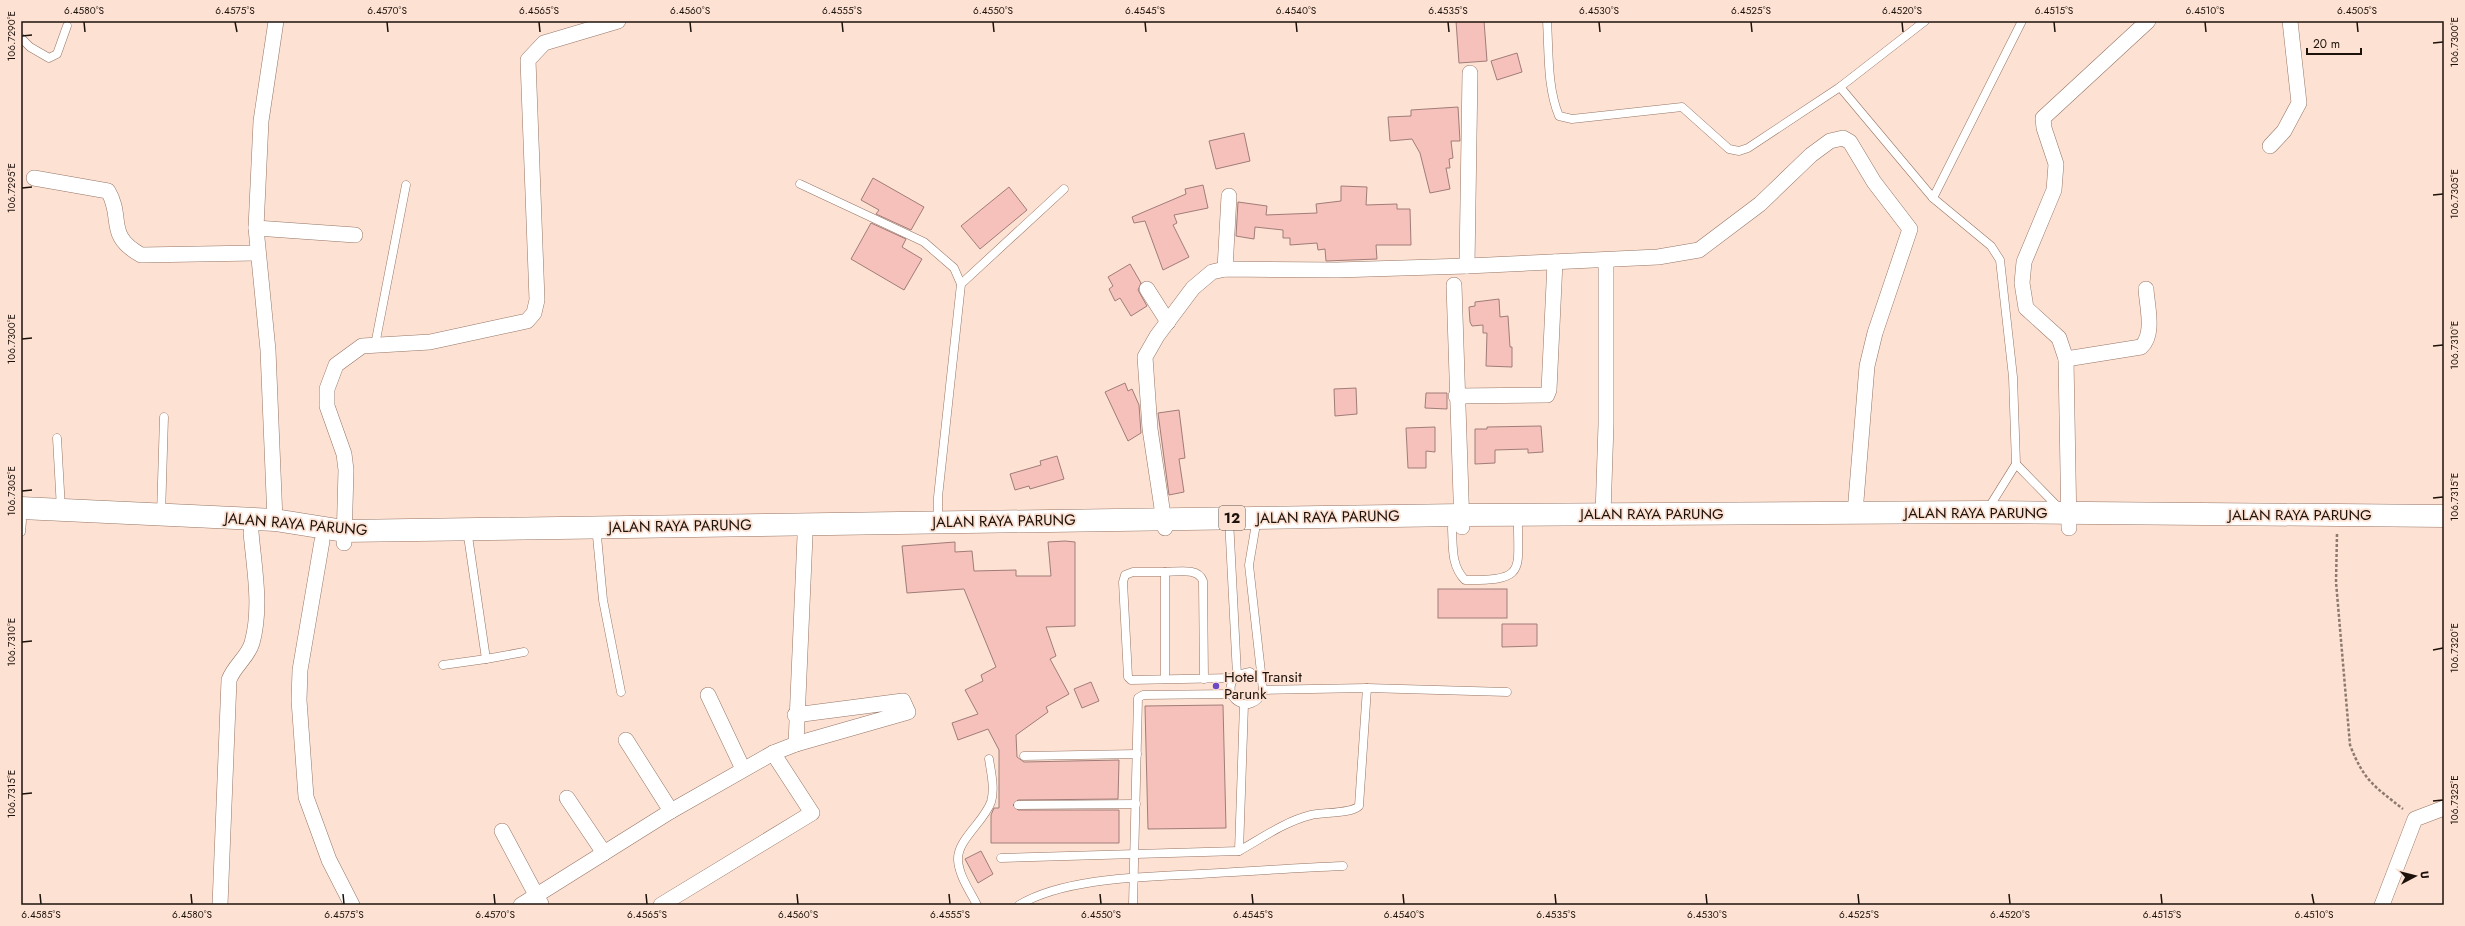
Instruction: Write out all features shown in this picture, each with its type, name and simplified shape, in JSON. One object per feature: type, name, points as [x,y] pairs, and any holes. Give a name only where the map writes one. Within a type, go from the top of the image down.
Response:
[{"type":"highway","name":"JALAN RAYA PARUNG","points":[[21,521],[61,511],[275,520],[344,537],[805,536],[1165,524],[1459,523],[1518,521],[1603,515],[1987,512],[2068,518],[2337,529],[2444,530]]},
{"type":"highway","name":"JALAN RAYA PARUNG","points":[[1518,521],[1859,525],[2068,518],[2444,516]]},
{"type":"highway","name":"JALAN RAYA PARUNG","points":[[21,521],[251,532],[322,541],[344,537],[938,522],[1165,524]]},
{"type":"street","points":[[275,520],[268,350],[257,253],[256,228],[261,121],[276,21]]},
{"type":"street","points":[[344,537],[346,470],[344,454],[327,406],[327,389],[336,365],[362,346],[430,342],[511,326],[527,321],[534,313],[537,300],[528,60],[544,43],[618,21]]},
{"type":"street","points":[[2068,518],[2066,359],[2058,338],[2026,308],[2022,283],[2024,262],[2054,190],[2056,164],[2044,128],[2043,118],[2148,21]]},
{"type":"street","points":[[2270,146],[2284,131],[2299,103],[2290,21]]},
{"type":"street","points":[[1467,266],[1470,73]]},
{"type":"street","points":[[1165,524],[1150,429],[1144,374],[1145,357],[1157,336],[1193,288],[1212,272],[1226,269],[1336,270],[1606,260],[1658,257],[1699,250],[1760,204],[1811,155],[1830,141],[1843,138],[1850,142],[1874,182],[1910,229],[1875,333],[1867,366],[1855,513]]},
{"type":"street","points":[[34,178],[108,191],[120,238],[131,249],[141,255],[257,253]]},
{"type":"street","points":[[1226,269],[1229,196]]},
{"type":"street","points":[[256,228],[355,235]]},
{"type":"street","points":[[1603,515],[1606,424],[1606,260]]},
{"type":"street","points":[[1456,396],[1547,395],[1550,390],[1555,262]]},
{"type":"street","points":[[1454,285],[1459,523]]},
{"type":"street","points":[[1147,289],[1168,322]]},
{"type":"street","points":[[2066,359],[2141,348],[2146,343],[2148,335],[2146,289]]},
{"type":"street","points":[[220,905],[229,680],[233,669],[251,645],[258,612],[251,532]]},
{"type":"street","points":[[796,744],[796,716],[805,536]]},
{"type":"street","points":[[322,541],[300,670],[299,700],[306,797],[329,860],[352,905]]},
{"type":"street","points":[[708,695],[743,769]]},
{"type":"street","points":[[522,905],[539,901],[604,853],[671,811],[772,753],[796,744],[908,712],[903,701],[796,716]]},
{"type":"street","points":[[626,740],[671,811]]},
{"type":"street","points":[[661,905],[812,813],[772,753]]},
{"type":"street","points":[[567,798],[604,853]]},
{"type":"street","points":[[2382,905],[2415,819],[2444,808]]},
{"type":"street","points":[[502,831],[539,901]]},
{"type":"lane","points":[[1547,21],[1550,71],[1555,106],[1559,116],[1572,119],[1682,107],[1729,149],[1739,151],[1748,148],[1840,87],[1925,21]]},
{"type":"lane","points":[[1933,198],[2022,21]]},
{"type":"lane","points":[[21,38],[30,47],[49,58],[57,54],[67,26]]},
{"type":"lane","points":[[1840,87],[1933,198],[1991,246],[2000,260],[2013,377],[2016,464],[1987,512]]},
{"type":"lane","points":[[800,184],[924,242],[954,268],[961,284],[938,497],[938,522]]},
{"type":"lane","points":[[375,345],[406,185]]},
{"type":"lane","points":[[961,284],[1064,189]]},
{"type":"lane","points":[[161,515],[164,417]]},
{"type":"lane","points":[[56,438],[61,511]]},
{"type":"lane","points":[[2016,464],[2068,518]]},
{"type":"lane","points":[[1459,523],[1454,559],[1458,572],[1465,580],[1492,580],[1507,578],[1516,568],[1519,556],[1518,521]]},
{"type":"lane","points":[[1229,523],[1235,676],[1231,683],[1231,694],[1239,703],[1244,704],[1256,701],[1263,690],[1260,679],[1249,565],[1257,523]]},
{"type":"lane","points":[[468,536],[486,659]]},
{"type":"lane","points":[[597,536],[603,600],[621,692]]},
{"type":"lane","points":[[1204,679],[1203,580],[1201,575],[1196,572],[1133,572],[1126,575],[1123,582],[1128,677],[1131,680],[1204,679],[1235,676],[1250,672],[1260,679]]},
{"type":"lane","points":[[1165,572],[1165,679]]},
{"type":"lane","points":[[443,665],[524,652]]},
{"type":"lane","points":[[1263,690],[1367,688],[1507,692]]},
{"type":"lane","points":[[1001,858],[1239,851],[1304,817],[1352,810],[1359,806],[1367,688]]},
{"type":"lane","points":[[1133,905],[1137,701],[1140,696],[1231,694]]},
{"type":"lane","points":[[1239,851],[1244,704]]},
{"type":"lane","points":[[1024,756],[1137,754]]},
{"type":"lane","points":[[977,905],[962,874],[958,859],[962,844],[975,828],[991,802],[992,786],[989,759]]},
{"type":"lane","points":[[1018,805],[1136,804]]},
{"type":"lane","points":[[1019,905],[1049,892],[1134,877],[1343,866]]},
{"type":"path","points":[[2337,529],[2336,582],[2350,745],[2358,766],[2368,781],[2415,819]]},
{"type":"building","points":[[1456,21],[1484,21],[1487,61],[1459,63]]},
{"type":"building","points":[[1517,53],[1522,72],[1497,80],[1491,61]]},
{"type":"building","points":[[1458,107],[1460,141],[1451,141],[1453,158],[1449,159],[1450,168],[1446,168],[1450,189],[1430,193],[1420,153],[1412,139],[1390,141],[1388,117],[1411,116],[1411,110]]},
{"type":"building","points":[[1244,133],[1250,161],[1216,169],[1209,141]]},
{"type":"building","points":[[873,178],[924,207],[911,230],[876,214],[879,210],[861,200]]},
{"type":"building","points":[[1203,185],[1208,208],[1174,215],[1177,223],[1173,225],[1189,257],[1163,270],[1145,221],[1134,223],[1132,217],[1186,194],[1185,189]]},
{"type":"building","points":[[1341,186],[1367,187],[1366,205],[1397,204],[1397,209],[1410,209],[1411,245],[1376,245],[1377,259],[1326,261],[1325,249],[1318,250],[1317,243],[1290,245],[1290,238],[1283,238],[1283,230],[1255,227],[1254,239],[1236,236],[1238,202],[1267,206],[1266,215],[1317,213],[1316,204],[1341,201]]},
{"type":"building","points":[[1009,187],[1027,210],[980,249],[961,226]]},
{"type":"building","points":[[871,223],[906,239],[902,247],[922,259],[904,290],[851,259]]},
{"type":"building","points":[[1130,264],[1141,283],[1138,290],[1147,306],[1131,316],[1120,298],[1115,301],[1109,289],[1113,286],[1108,277]]},
{"type":"building","points":[[1499,299],[1500,317],[1508,316],[1510,347],[1512,347],[1512,367],[1486,366],[1487,333],[1483,333],[1483,325],[1472,326],[1470,322],[1469,307],[1475,306],[1475,302]]},
{"type":"building","points":[[1125,383],[1128,391],[1132,389],[1139,405],[1141,433],[1128,441],[1105,392]]},
{"type":"building","points":[[1356,388],[1357,414],[1335,416],[1334,389]]},
{"type":"building","points":[[1426,393],[1447,393],[1447,409],[1425,408]]},
{"type":"building","points":[[1179,410],[1185,458],[1179,459],[1184,492],[1169,495],[1158,413]]},
{"type":"building","points":[[1541,426],[1543,452],[1528,453],[1528,449],[1495,450],[1495,463],[1475,464],[1475,429],[1487,429],[1487,427]]},
{"type":"building","points":[[1435,427],[1435,452],[1426,451],[1426,468],[1408,468],[1406,428]]},
{"type":"building","points":[[1057,456],[1064,479],[1030,489],[1029,486],[1015,490],[1010,474],[1041,465],[1040,461]]},
{"type":"building","points":[[955,542],[955,552],[972,551],[974,571],[1016,570],[1016,576],[1051,576],[1048,542],[1075,542],[1075,626],[1046,627],[1056,656],[1050,659],[1069,694],[1046,707],[1048,712],[1016,735],[1017,757],[1024,762],[1119,760],[1118,799],[1018,800],[1013,805],[1018,810],[1119,810],[1119,843],[991,843],[991,815],[994,808],[999,808],[999,750],[988,729],[958,740],[952,723],[978,714],[965,690],[983,681],[981,675],[996,667],[964,589],[907,593],[902,546]]},
{"type":"building","points":[[1438,589],[1507,589],[1507,618],[1438,618]]},
{"type":"building","points":[[1502,624],[1537,624],[1537,646],[1502,647]]},
{"type":"building","points":[[1091,682],[1099,701],[1082,708],[1074,689]]},
{"type":"building","points":[[1223,705],[1226,828],[1148,829],[1145,706]]},
{"type":"building","points":[[981,851],[993,874],[978,883],[965,859]]},
{"type":"place","name":"Hotel Transit Parunk","points":[[1216,686]]}]
